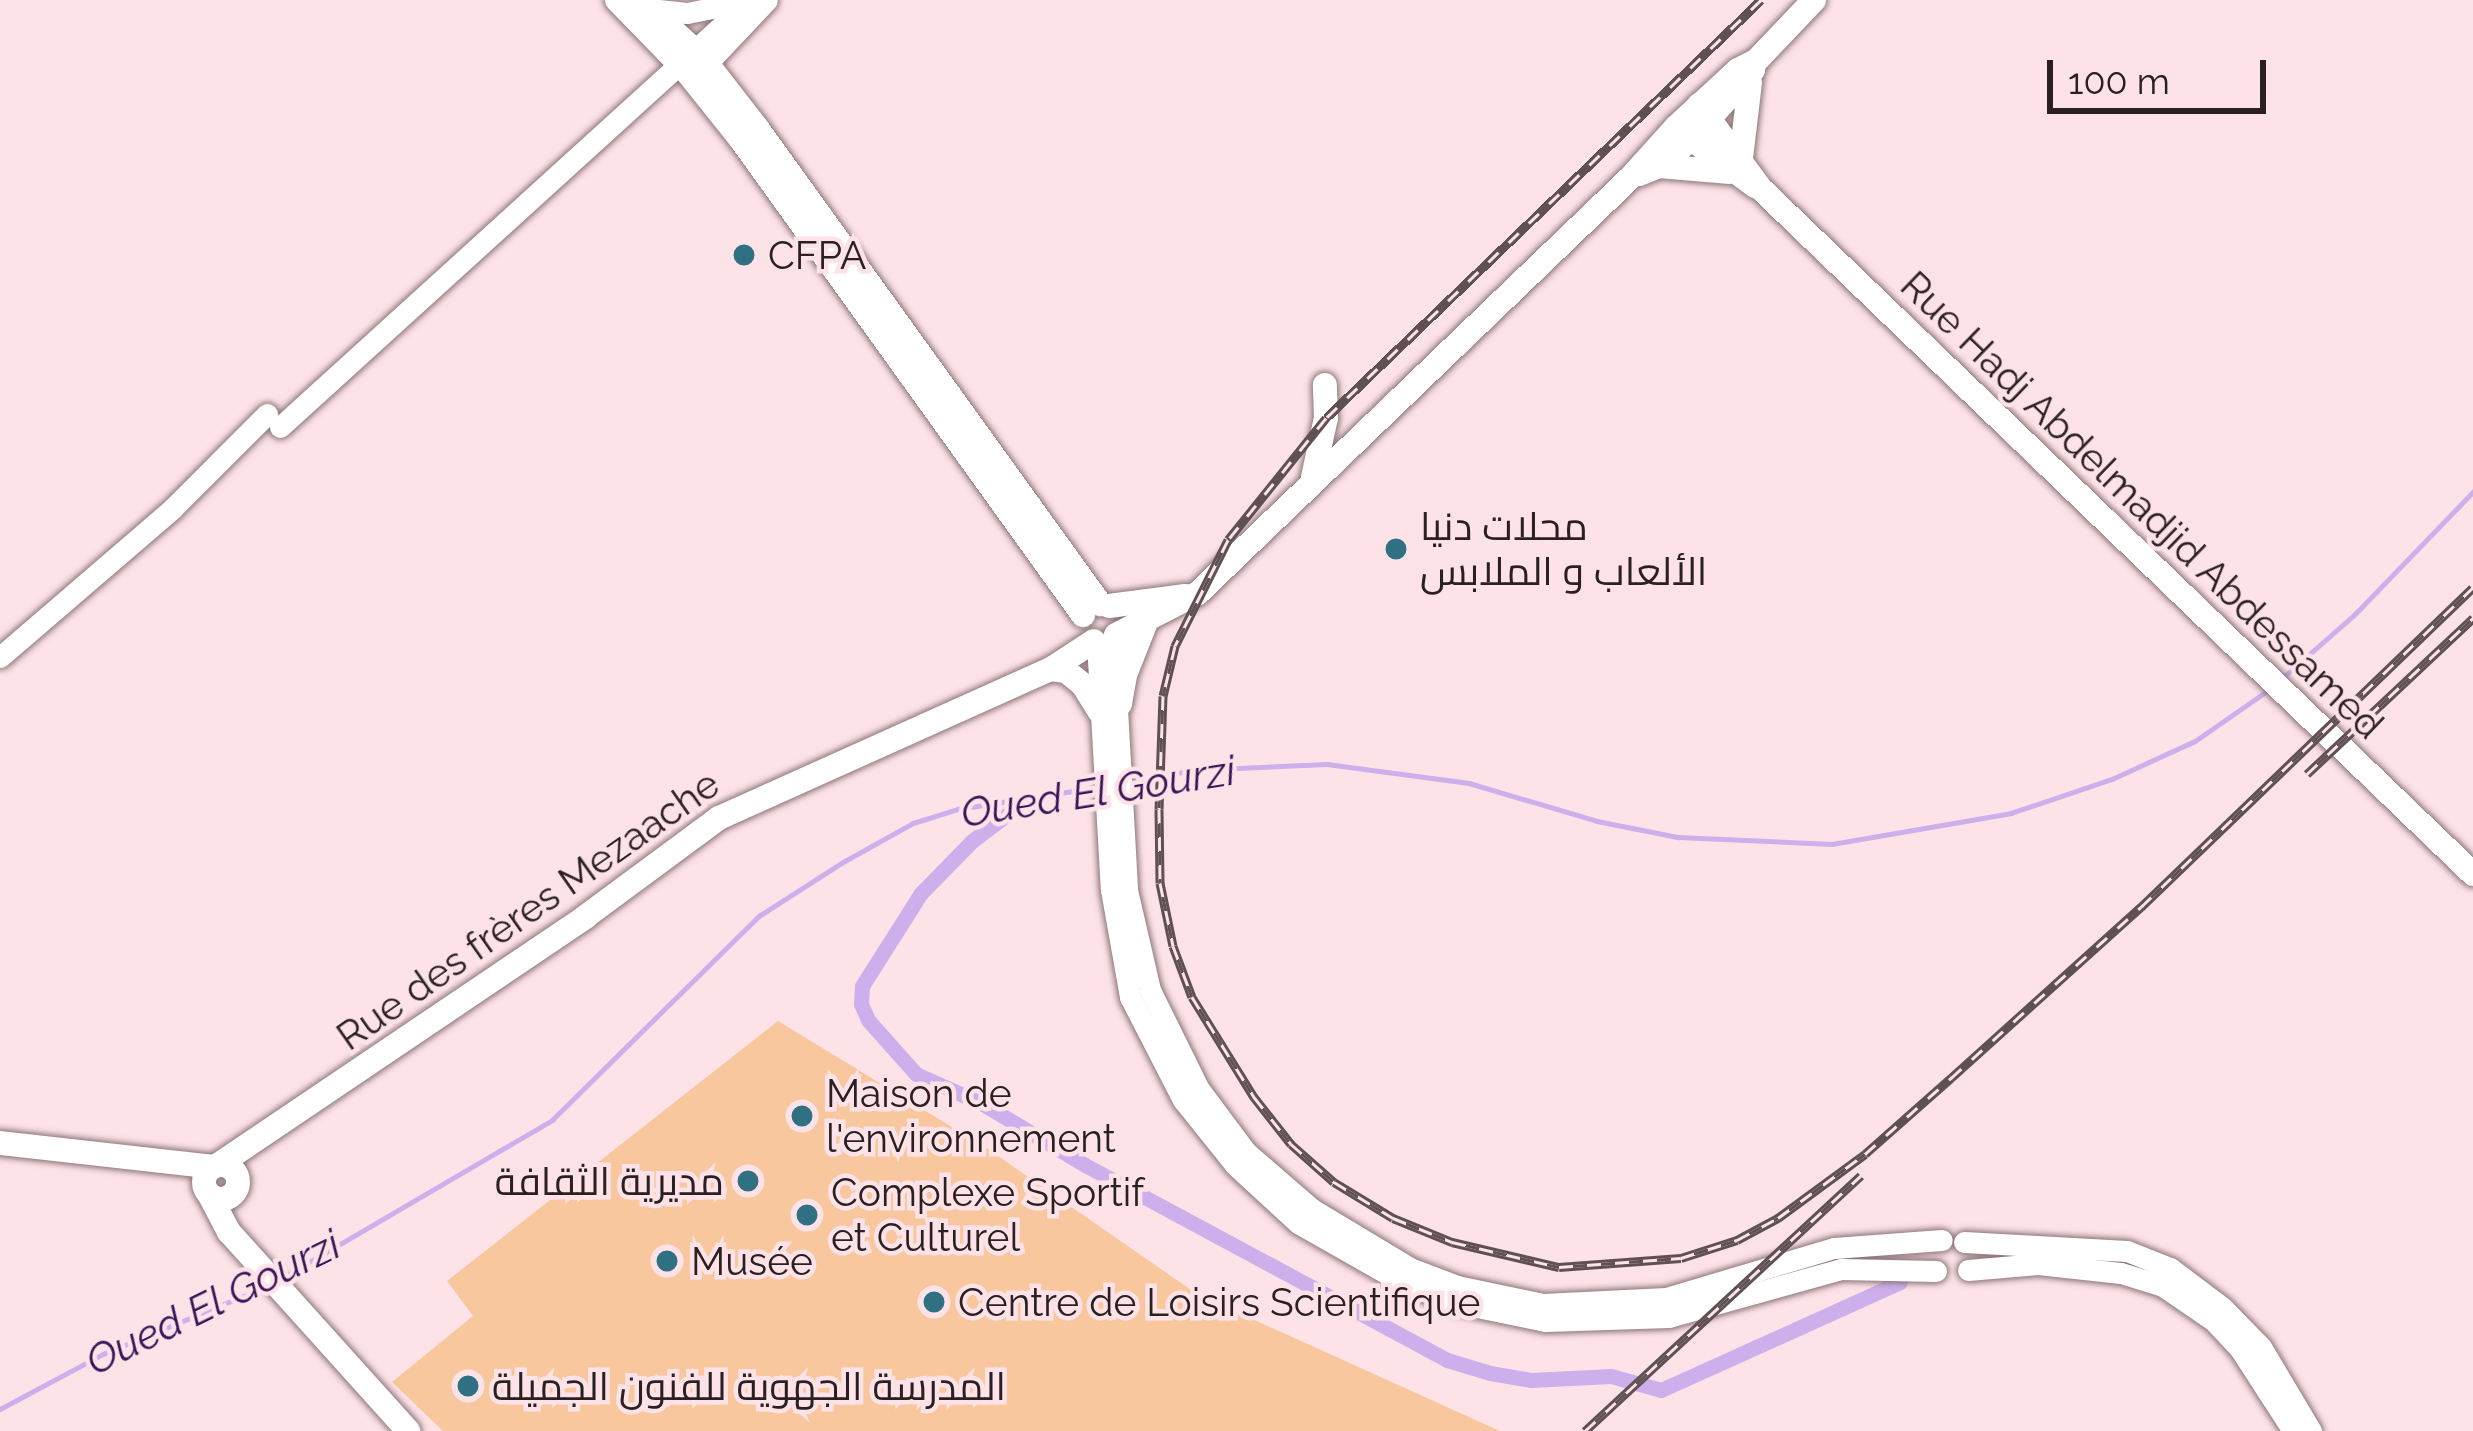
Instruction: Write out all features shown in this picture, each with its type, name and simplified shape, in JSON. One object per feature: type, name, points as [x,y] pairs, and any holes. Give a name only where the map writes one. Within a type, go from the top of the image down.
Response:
[{"type":"main road","points":[[617,0],[694,64]]},
{"type":"main road","points":[[1099,626],[1146,622],[1193,594],[1631,177],[1754,68],[1794,11],[1814,0]]},
{"type":"main road","points":[[644,5],[694,64],[825,252],[1099,626]]},
{"type":"main road","points":[[1735,165],[1754,68]]},
{"type":"main road","points":[[1705,112],[1735,165]]},
{"type":"main road","points":[[1683,133],[1735,165]]},
{"type":"main road","points":[[1659,166],[1683,133]]},
{"type":"main road","points":[[1631,177],[1659,166],[1735,165]]},
{"type":"main road","name":"Rue Hadj Abdelmadjid Abdessamed","points":[[1735,165],[2473,874]]},
{"type":"main road","points":[[1311,483],[1326,418],[1324,385]]},
{"type":"main road","points":[[1099,626],[1193,594]]},
{"type":"main road","points":[[1040,672],[1066,671],[1110,708],[1146,622]]},
{"type":"main road","name":"Rue des frères Mezaache","points":[[211,1178],[272,1130],[585,917],[718,818],[1040,672],[1099,626]]},
{"type":"main road","name":"Rue des frères Mezaache","points":[[237,1187],[272,1130]]},
{"type":"main road","points":[[0,1143],[148,1163],[211,1178]]},
{"type":"main road","points":[[211,1178],[220,1199],[237,1187],[245,1250]]},
{"type":"main road","points":[[211,1178],[245,1250],[407,1431]]},
{"type":"street","points":[[694,64],[749,0]]},
{"type":"street","points":[[644,5],[687,13],[749,0]]},
{"type":"street","points":[[0,657],[767,0]]},
{"type":"street","points":[[1099,626],[1110,708],[1114,834],[1130,997],[1183,1100],[1266,1195],[1358,1261],[1489,1312],[1588,1323],[1669,1317],[1840,1268],[1936,1271],[1948,1278],[1968,1270],[2038,1264],[2121,1273],[2162,1286],[2214,1321],[2240,1349],[2293,1431]]},
{"type":"street","points":[[1114,834],[1150,990],[1199,1089],[1246,1153],[1277,1181],[1312,1209],[1410,1268],[1504,1299],[1607,1305],[1666,1298],[1834,1248],[1953,1240],[2126,1252],[2170,1268],[2223,1308],[2261,1347],[2311,1431]]},
{"type":"street","points":[[1953,1240],[1972,1258],[1968,1270]]},
{"type":"street","points":[[1936,1271],[1931,1254],[1953,1240]]},
{"type":"shaded area","name":"Complexe Sportif et Culturel","points":[[778,1021],[988,1149],[1197,1294],[1500,1431],[443,1431],[392,1382],[473,1316],[447,1281]]},
{"type":"waterway","name":"Oued El Gourzi","points":[[2280,680],[2355,614],[2473,492]]},
{"type":"waterway","name":"Oued El Gourzi","points":[[1127,782],[1194,770],[1327,764],[1469,783],[1597,821],[1678,837],[1832,844],[2011,813],[2112,779],[2195,741],[2267,691]]},
{"type":"waterway","name":"Oued El Gourzi","points":[[282,1278],[552,1120],[759,916],[843,862],[913,823],[958,809],[1098,787]]},
{"type":"waterway","points":[[1029,798],[972,841],[921,893],[862,986],[861,1004],[868,1020],[916,1074],[983,1104],[1085,1165],[1447,1360],[1490,1373],[1531,1380],[1611,1376],[1661,1390],[1900,1282]]},
{"type":"waterway","name":"Oued El Gourzi","points":[[0,1409],[103,1354],[267,1286]]},
{"type":"railway","points":[[1761,0],[1326,418],[1228,540],[1175,646],[1163,696],[1159,809],[1160,883],[1173,946],[1192,997],[1254,1097],[1291,1144],[1334,1182],[1393,1218],[1452,1242],[1559,1267],[1681,1258],[1737,1240],[1778,1218],[1865,1154],[1951,1078],[2141,907],[2473,588]]},
{"type":"railway","points":[[2307,774],[2473,618]]},
{"type":"railway","points":[[1585,1431],[1861,1175]]},
{"type":"place","name":"CFPA","points":[[744,255]]},
{"type":"place","name":"محلات دنيا الألعاب و الملابس","points":[[1396,549]]},
{"type":"place","name":"Maison de l'environnement","points":[[802,1116]]},
{"type":"place","name":"مديرية الثقافة","points":[[748,1181]]},
{"type":"place","name":"Complexe Sportif et Culturel","points":[[807,1215]]},
{"type":"place","name":"Musée","points":[[667,1261]]},
{"type":"place","name":"Centre de Loisirs Scientifique","points":[[934,1302]]},
{"type":"place","name":"المدرسة الجهوية للفنون الجميلة","points":[[468,1386]]}]
